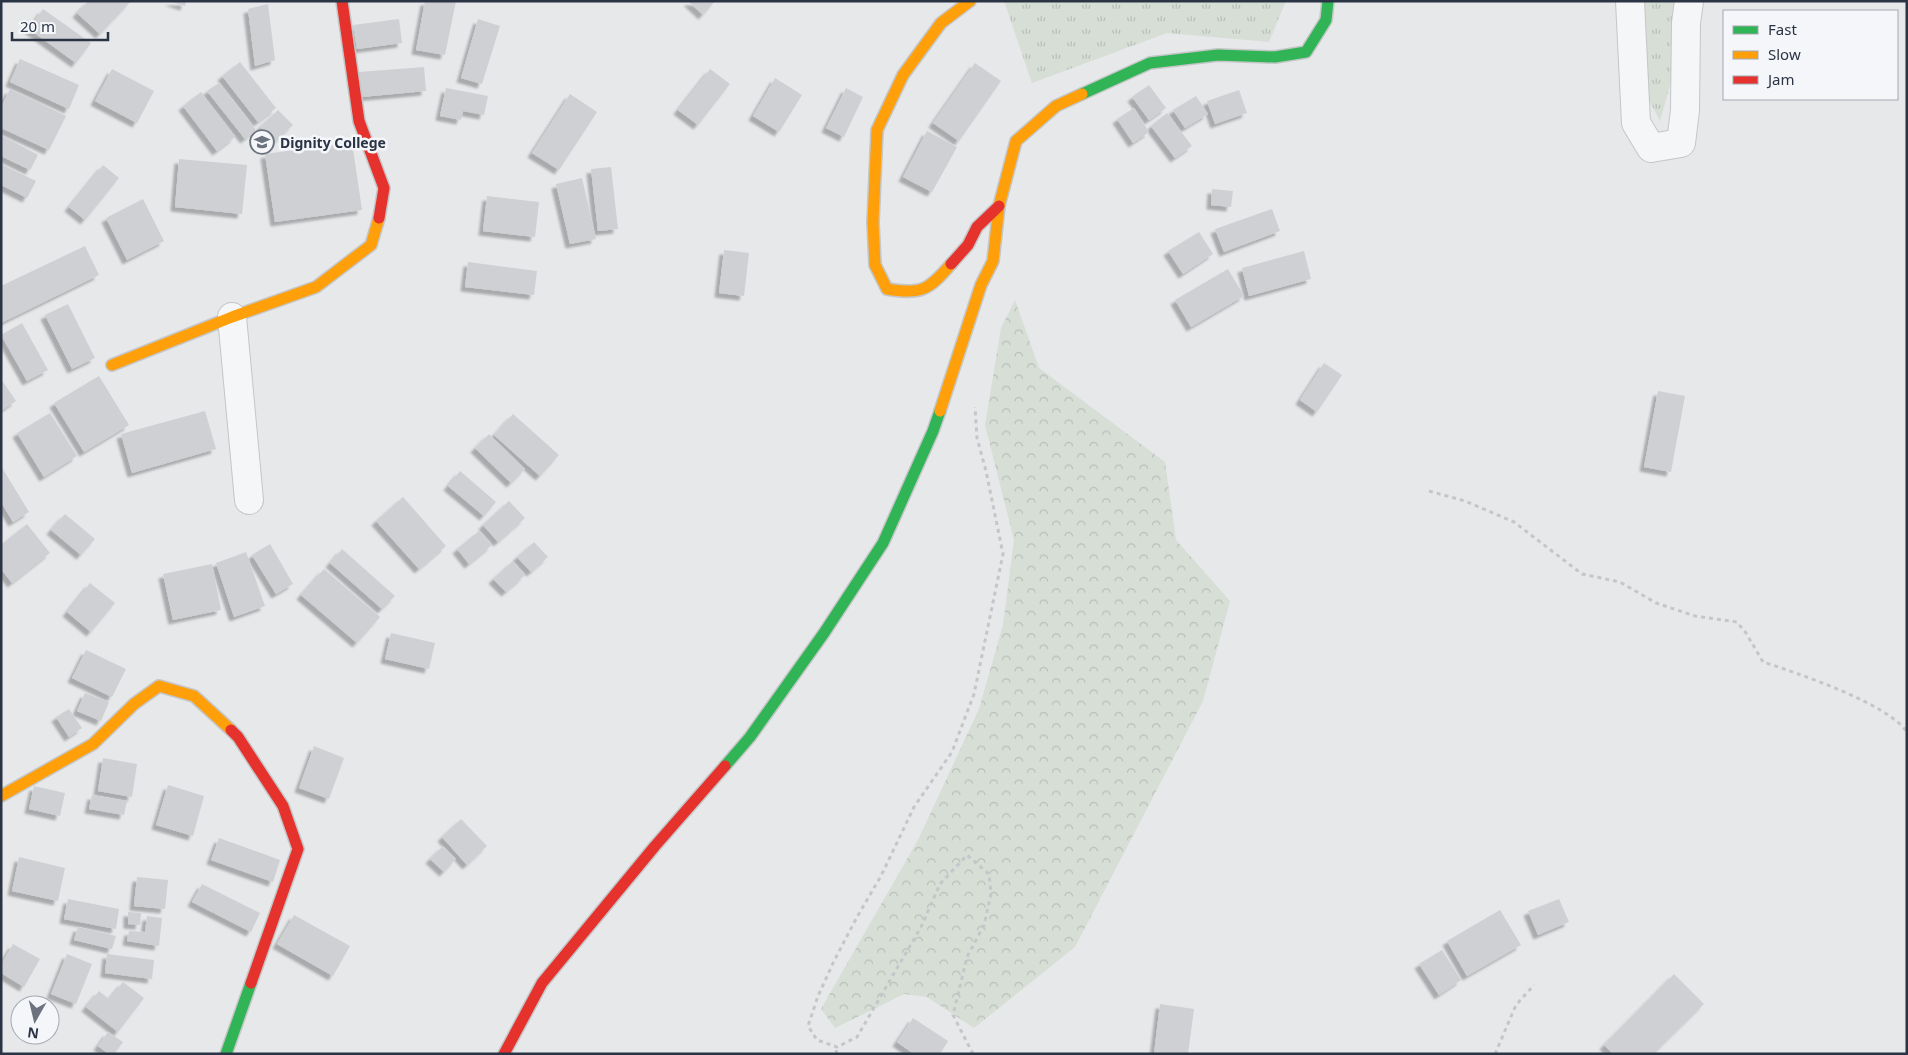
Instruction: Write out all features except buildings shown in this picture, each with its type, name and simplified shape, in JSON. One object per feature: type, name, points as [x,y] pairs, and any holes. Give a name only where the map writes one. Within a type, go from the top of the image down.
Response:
[{"type":"street","points":[[112,365],[232,317],[316,287],[371,245],[382,210],[384,188],[359,121],[342,1]]},
{"type":"street","points":[[970,1],[941,23],[935,30],[903,75],[877,130],[873,222],[875,265],[887,289],[908,293],[934,284],[968,245],[978,227],[998,206]]},
{"type":"street","points":[[504,1054],[542,983],[655,846],[750,736],[824,632],[883,543],[933,430],[981,285],[993,261],[998,206],[1016,141],[1056,106],[1150,63],[1218,55],[1275,57],[1306,52],[1326,20],[1328,1]]},
{"type":"street","points":[[1630,1],[1636,123],[1651,148],[1680,143],[1685,110],[1686,23],[1689,1]]},
{"type":"street","points":[[232,317],[249,500]]},
{"type":"street","points":[[1,796],[93,744],[134,704],[159,686],[194,696],[238,737],[283,806],[298,849],[226,1054]]},
{"type":"path","points":[[973,1054],[953,1015],[966,957],[984,925],[991,894],[989,874],[966,855],[940,884],[921,926],[856,1037],[837,1047],[817,1040],[808,1026],[818,996],[857,916],[881,876],[914,808],[952,752],[974,694],[1003,554],[977,438],[974,402]]},
{"type":"path","points":[[1429,491],[1464,501],[1514,522],[1582,574],[1620,582],[1656,603],[1695,616],[1737,622],[1746,633],[1763,662],[1800,674],[1869,704],[1902,725],[1907,732]]},
{"type":"path","points":[[1495,1054],[1516,1005],[1534,985]]},
{"type":"path","points":[[836,1054],[837,1047]]},
{"type":"green space","points":[[1004,1],[1286,1],[1269,42],[1167,33],[1032,83]]},
{"type":"green space","points":[[1640,1],[1681,1],[1672,78],[1660,121],[1646,94]]},
{"type":"green space","points":[[1015,300],[1039,368],[1165,462],[1176,540],[1230,601],[1203,701],[1075,947],[974,1028],[927,997],[904,994],[835,1028],[821,1009],[918,840],[979,709],[1003,625],[1014,540],[985,425],[1001,328]]},
{"type":"traffic: fast","points":[[1082,94],[1150,63],[1218,55],[1275,57],[1306,52],[1326,20],[1328,1]]},
{"type":"traffic: fast","points":[[725,766],[750,737],[824,633],[883,543],[933,431],[940,411]]},
{"type":"traffic: fast","points":[[226,1054],[251,983]]},
{"type":"traffic: slow","points":[[951,264],[936,280],[924,288],[916,291],[887,289],[875,265],[873,222],[877,130],[903,75],[941,23],[970,1]]},
{"type":"traffic: slow","points":[[940,411],[981,285],[993,261],[999,206],[1016,141],[1056,106],[1082,94]]},
{"type":"traffic: slow","points":[[112,365],[232,317],[316,287],[371,245],[379,218]]},
{"type":"traffic: slow","points":[[1,796],[93,744],[134,704],[159,686],[194,696],[231,730]]},
{"type":"traffic: jam","points":[[342,1],[359,121],[384,188],[379,218]]},
{"type":"traffic: jam","points":[[951,264],[968,245],[977,227],[999,206]]},
{"type":"traffic: jam","points":[[231,730],[238,737],[283,806],[298,849],[251,983]]},
{"type":"traffic: jam","points":[[504,1054],[542,983],[655,846],[725,766]]},
{"type":"place","name":"Dignity College","points":[[262,142]]}]
